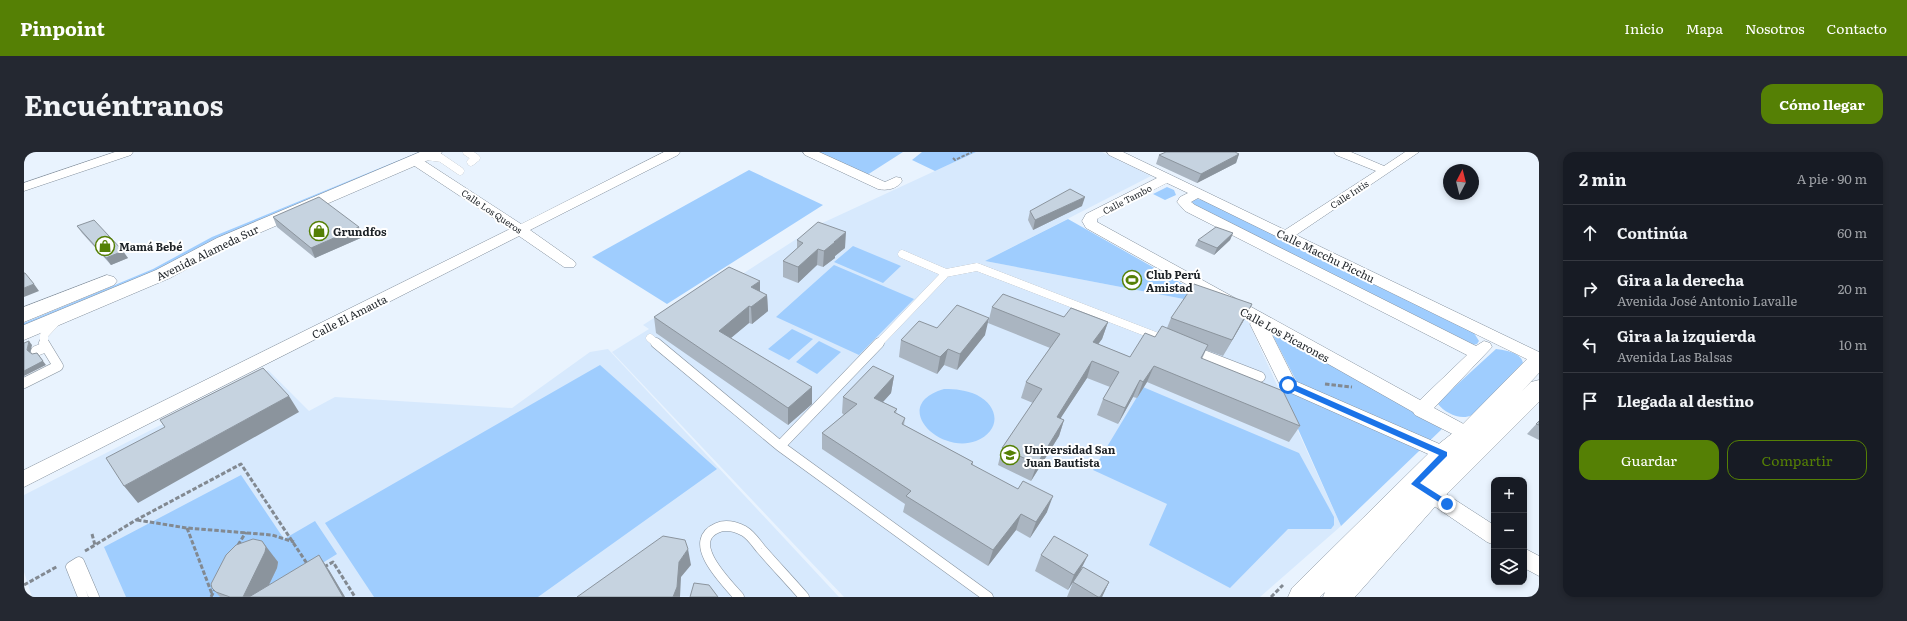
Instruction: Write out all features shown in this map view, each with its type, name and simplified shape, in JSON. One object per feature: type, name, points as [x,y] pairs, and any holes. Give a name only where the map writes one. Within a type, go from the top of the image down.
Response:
[{"type":"main road","name":"Avenida Alameda Sur","points":[[24,315],[152,263],[428,157]]},
{"type":"main road","name":"Avenida Alameda Sur","points":[[24,333],[163,274],[223,242],[428,157]]},
{"type":"main road","points":[[1337,597],[1423,489],[1444,454],[1475,439],[1539,360]]},
{"type":"main road","points":[[1295,589],[1423,489],[1475,439],[1539,388]]},
{"type":"street","points":[[24,187],[127,152]]},
{"type":"street","name":"Calle El Amauta","points":[[24,479],[674,152]]},
{"type":"street","points":[[809,152],[883,186],[890,185],[896,181]]},
{"type":"street","name":"Calle Macchu Picchu","points":[[1112,152],[1539,360]]},
{"type":"street","points":[[1340,152],[1384,170]]},
{"type":"street","name":"Calle Intis","points":[[1286,236],[1413,152]]},
{"type":"street","name":"Calle Los Queros","points":[[428,157],[455,174],[532,240],[569,264]]},
{"type":"street","name":"Calle Tambo","points":[[1089,221],[1091,217],[1167,178]]},
{"type":"street","points":[[1198,193],[1185,200],[1184,202],[1190,208],[1477,353]]},
{"type":"street","name":"Calle Los Picarones","points":[[1089,221],[1091,225],[1475,439]]},
{"type":"street","points":[[1263,322],[1258,324],[1288,385],[1444,454]]},
{"type":"street","points":[[1421,410],[1477,353],[1496,338]]},
{"type":"street","points":[[1423,489],[1491,534]]},
{"type":"street","points":[[1527,559],[1539,567]]},
{"type":"lane","points":[[467,152],[476,158],[471,162]]},
{"type":"lane","points":[[428,157],[455,174]]},
{"type":"lane","points":[[902,254],[946,273],[977,267],[1260,377]]},
{"type":"lane","points":[[780,446],[946,273]]},
{"type":"lane","points":[[24,383],[58,366],[42,341],[43,335],[60,318]]},
{"type":"lane","points":[[650,338],[780,446],[988,597]]},
{"type":"lane","points":[[36,351],[46,347]]},
{"type":"lane","points":[[739,597],[707,556],[704,548],[705,539],[710,531],[718,528],[728,526],[738,528],[746,532],[804,597]]},
{"type":"lane","points":[[83,597],[71,566],[79,562],[94,597]]},
{"type":"path","points":[[952,158],[955,160],[972,152]]},
{"type":"path","points":[[1322,384],[1360,388]]},
{"type":"path","points":[[92,534],[95,545],[136,520],[241,464],[310,567]]},
{"type":"path","points":[[136,520],[187,528],[272,535],[294,542]]},
{"type":"path","points":[[187,528],[211,596]]},
{"type":"path","points":[[234,553],[246,532]]},
{"type":"path","points":[[320,570],[333,562],[355,597]]},
{"type":"path","points":[[211,596],[216,587]]},
{"type":"path","points":[[1272,597],[1295,589]]},
{"type":"shaded area","points":[[419,152],[427,152],[158,272],[24,328],[24,323],[153,269],[212,237]]},
{"type":"shaded area","points":[[817,152],[903,152],[867,175]]},
{"type":"shaded area","points":[[922,152],[976,152],[935,171],[912,160]]},
{"type":"shaded area","name":"Universidad San Juan Bautista","points":[[976,152],[1102,152],[1151,176],[985,261],[1189,300],[1248,321],[1341,526],[1260,597],[844,597],[612,352],[649,329],[643,325],[665,311],[676,317],[818,225]]},
{"type":"shaded area","points":[[749,170],[823,205],[667,304],[592,257]]},
{"type":"shaded area","points":[[1167,187],[1174,190],[1176,195],[1165,200],[1153,194]]},
{"type":"shaded area","points":[[1197,199],[1203,200],[1474,333],[1479,341],[1477,344],[1473,345],[1193,204],[1192,201]]},
{"type":"shaded area","name":"Club Perú Amistad","points":[[1068,219],[1248,321],[1189,300],[985,261]]},
{"type":"shaded area","points":[[853,246],[901,266],[883,283],[834,262]]},
{"type":"shaded area","points":[[834,265],[914,299],[859,355],[776,317]]},
{"type":"shaded area","points":[[792,329],[813,339],[789,360],[768,349]]},
{"type":"shaded area","points":[[1272,334],[1277,334],[1443,428],[1341,526],[1279,386],[1304,396]]},
{"type":"shaded area","points":[[819,341],[841,352],[817,374],[796,362]]},
{"type":"shaded area","points":[[608,349],[839,597],[32,597],[24,572],[24,495],[268,370],[309,411],[335,397],[512,408],[590,352]]},
{"type":"shaded area","points":[[1496,349],[1509,351],[1517,355],[1522,361],[1523,365],[1472,415],[1468,417],[1458,417],[1449,413],[1438,404],[1438,402]]},
{"type":"shaded area","points":[[600,365],[717,469],[538,597],[374,597],[325,523]]},
{"type":"shaded area","points":[[1143,387],[1299,453],[1334,517],[1334,525],[1331,529],[1288,529],[1230,588],[1149,545],[1167,504],[1093,470]]},
{"type":"shaded area","points":[[944,389],[969,392],[985,400],[990,406],[993,412],[993,425],[984,437],[976,441],[962,443],[948,441],[935,435],[926,426],[920,416],[921,406],[928,396]]},
{"type":"shaded area","points":[[241,475],[284,539],[315,521],[337,554],[267,597],[126,597],[104,547]]},
{"type":"building","points":[[1166,152],[1235,152],[1239,154],[1201,174],[1159,155]]},
{"type":"building","points":[[1070,189],[1085,197],[1035,220],[1030,211]]},
{"type":"building","name":"Grundfos","points":[[319,197],[359,227],[311,248],[273,217]]},
{"type":"building","name":"Mamá Bebé","points":[[94,220],[123,251],[106,258],[77,226]]},
{"type":"building","points":[[818,222],[846,232],[824,251],[818,249],[798,267],[783,261],[803,243],[797,240]]},
{"type":"building","points":[[1216,227],[1233,233],[1217,248],[1198,240]]},
{"type":"building","points":[[729,267],[760,281],[751,287],[767,295],[751,307],[749,306],[719,331],[812,387],[788,408],[654,317]]},
{"type":"building","points":[[24,273],[34,284],[24,288]]},
{"type":"building","points":[[1194,284],[1252,304],[1232,340],[1171,318]]},
{"type":"building","points":[[1003,294],[1064,317],[1071,308],[1108,322],[1093,342],[1130,357],[1145,333],[1155,337],[1162,326],[1208,345],[1201,358],[1283,391],[1300,426],[1154,366],[1143,382],[1140,380],[1125,408],[1103,399],[1119,372],[1092,361],[1057,417],[1064,420],[1037,464],[1002,448],[1042,389],[1026,382],[1060,334],[992,307]]},
{"type":"building","points":[[957,305],[989,318],[960,354],[948,349],[940,357],[901,340],[919,321],[937,328]]},
{"type":"building","points":[[29,341],[27,350],[32,354],[37,353],[43,361],[24,371],[24,343]]},
{"type":"building","points":[[873,366],[894,376],[874,398],[897,409],[894,412],[905,418],[902,424],[973,462],[971,464],[1018,489],[1023,481],[1053,496],[1036,522],[1021,514],[993,550],[906,496],[911,491],[822,433],[857,404],[843,397]]},
{"type":"building","points":[[263,368],[289,396],[124,486],[106,458],[165,427],[160,420]]},
{"type":"building","points":[[663,536],[685,540],[688,549],[679,562],[677,587],[673,597],[577,597]]},
{"type":"building","points":[[1054,536],[1088,555],[1074,575],[1041,555]]},
{"type":"building","points":[[253,539],[262,541],[266,547],[243,597],[230,597],[216,592],[212,588],[211,584],[226,555],[236,545]]},
{"type":"building","points":[[319,555],[343,597],[249,597]]},
{"type":"building","points":[[1083,567],[1109,582],[1100,597],[1073,582]]},
{"type":"building","points":[[694,583],[709,585],[718,597],[690,597]]},
{"type":"place","name":"Grundfos","points":[[319,231]]},
{"type":"place","name":"Mamá Bebé","points":[[105,246]]},
{"type":"place","name":"Club Perú Amistad","points":[[1132,280]]},
{"type":"place","name":"Universidad San Juan Bautista","points":[[1010,455]]},
{"type":"route","points":[[1288,385],[1444,454],[1414,484],[1447,504]]}]
